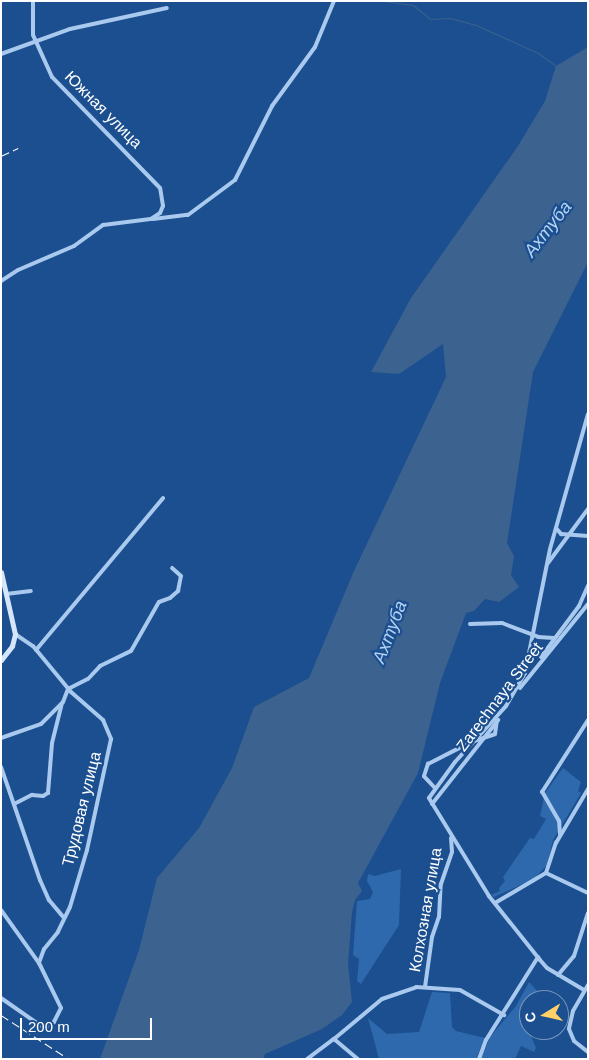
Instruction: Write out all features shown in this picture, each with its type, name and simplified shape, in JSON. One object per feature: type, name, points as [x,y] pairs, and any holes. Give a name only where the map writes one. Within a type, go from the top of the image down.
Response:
[{"type":"main road","points":[[1,572],[15,634],[12,646],[1,660]]},
{"type":"street","name":"Южная улица","points":[[33,1],[31,27],[36,43],[52,76],[160,188],[162,209],[151,219]]},
{"type":"street","points":[[1,281],[74,246],[103,225],[188,215],[235,180],[272,106],[315,48],[334,1]]},
{"type":"street","points":[[1,54],[108,18],[167,8]]},
{"type":"street","points":[[506,706],[525,673],[555,528],[588,414]]},
{"type":"street","points":[[36,650],[163,498]]},
{"type":"street","points":[[546,566],[588,509]]},
{"type":"street","points":[[555,528],[561,534],[588,536]]},
{"type":"street","points":[[16,803],[32,795],[43,796],[48,793],[52,743],[68,690],[88,678],[100,666],[131,651],[159,602],[170,598],[178,591],[181,576],[172,568]]},
{"type":"street","points":[[533,672],[554,638],[579,606],[588,586]]},
{"type":"street","points":[[4,591],[31,591]]},
{"type":"street","name":"Zarechnaya Street","points":[[432,804],[487,737],[506,706],[588,604]]},
{"type":"street","points":[[470,624],[502,623],[544,638],[554,638]]},
{"type":"street","name":"Трудовая улица","points":[[15,634],[36,650],[68,690],[103,720],[111,744],[87,850],[64,918],[44,949],[39,963]]},
{"type":"street","points":[[1,738],[41,724],[63,702]]},
{"type":"street","points":[[432,804],[429,798],[435,788],[497,719]]},
{"type":"street","points":[[560,837],[559,821],[542,792],[588,720]]},
{"type":"street","points":[[435,788],[424,776],[428,764],[478,739],[487,737]]},
{"type":"street","points":[[1,767],[16,803],[40,880],[49,900],[64,918]]},
{"type":"street","points":[[495,904],[546,873],[560,837],[588,789]]},
{"type":"street","name":"Колхозная улица","points":[[432,804],[451,837],[495,904],[538,957],[547,968],[584,990]]},
{"type":"street","name":"Колхозная улица","points":[[425,987],[432,936],[439,917],[441,884],[452,852],[451,837]]},
{"type":"street","points":[[546,873],[588,893]]},
{"type":"street","points":[[1,910],[39,963],[61,1008],[54,1022],[44,1028],[1,998]]},
{"type":"street","points":[[558,975],[574,956],[588,913]]},
{"type":"street","points":[[479,1059],[486,1040],[504,1015],[538,957]]},
{"type":"street","points":[[588,985],[573,1011],[569,1029],[574,1041],[588,1052]]},
{"type":"street","name":"Колхозная улица","points":[[306,1059],[334,1039],[382,999],[406,989],[425,987],[460,990],[504,1015]]},
{"type":"street","points":[[334,1039],[358,1059]]},
{"type":"shaded area","points":[[563,768],[581,782],[578,791],[581,793],[553,840],[547,865],[534,879],[494,897],[491,895],[500,891],[499,888],[505,881],[503,877],[530,838],[534,839],[546,819],[540,816],[545,793]]},
{"type":"shaded area","points":[[401,869],[399,925],[361,984],[357,981],[359,959],[353,955],[357,901],[370,899],[373,892],[367,881],[368,874],[375,876]]},
{"type":"shaded area","points":[[529,982],[536,990],[525,990]]},
{"type":"shaded area","points":[[432,992],[450,993],[452,1027],[456,1031],[485,1038],[476,1059],[379,1059],[368,1018],[387,1034],[419,1032]]},
{"type":"shaded area","points":[[519,1000],[519,1040],[533,1040],[536,1048],[534,1052],[521,1046],[515,1059],[481,1059],[490,1037]]},
{"type":"water","name":"Ахтуба","points":[[588,47],[588,262],[533,372],[507,543],[514,556],[511,575],[519,587],[499,602],[485,599],[474,611],[466,613],[440,683],[418,773],[358,883],[362,891],[355,900],[352,912],[348,964],[352,1002],[342,1015],[322,1029],[265,1054],[263,1059],[100,1059],[139,950],[157,878],[199,828],[232,768],[254,707],[309,678],[354,571],[446,377],[443,344],[399,374],[371,372],[411,298],[518,146],[545,101],[556,66]]},
{"type":"waterway","points":[[384,1],[413,5],[430,19],[450,18],[476,25],[538,53],[556,66]]},
{"type":"railway","points":[[1,156],[18,148]]},
{"type":"railway","points":[[1,1015],[69,1059]]}]
